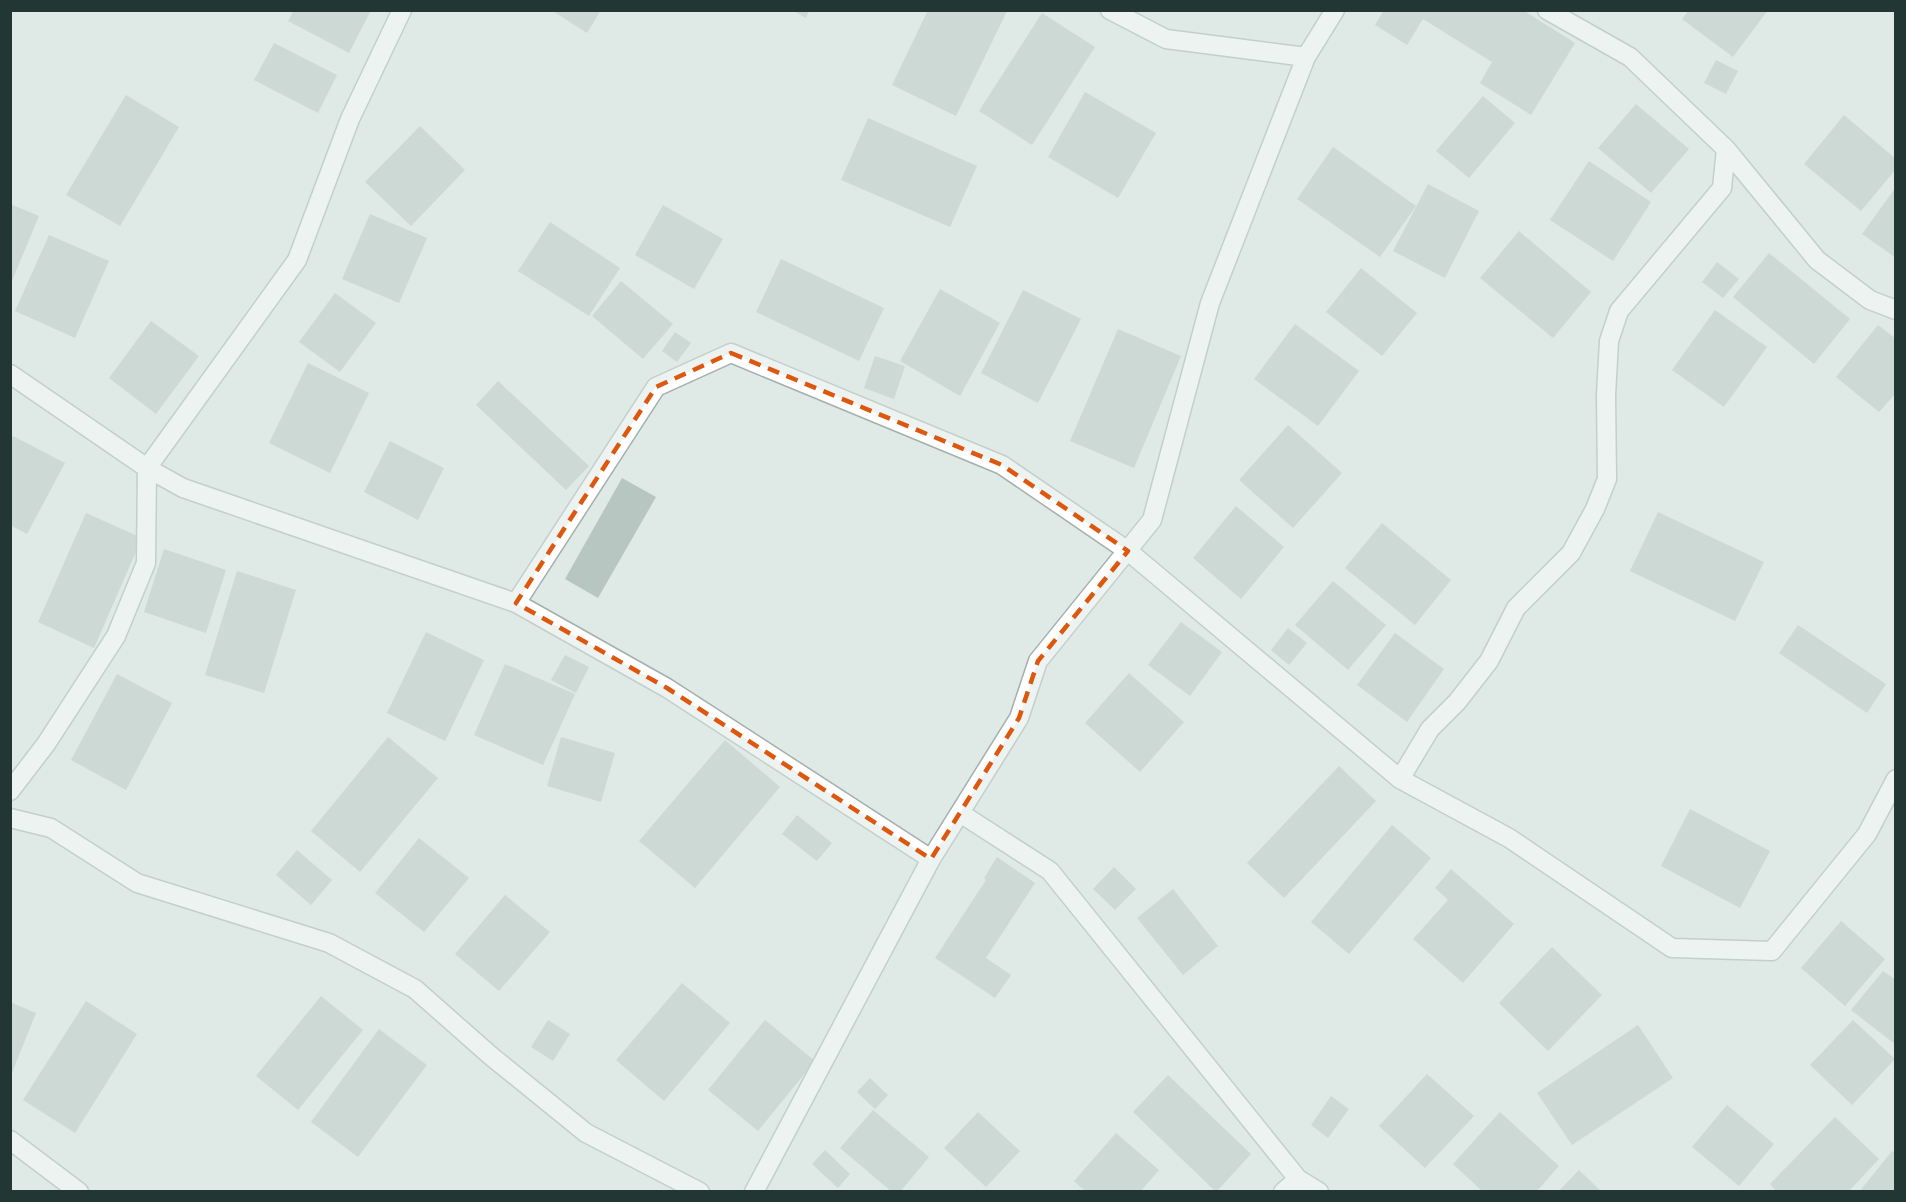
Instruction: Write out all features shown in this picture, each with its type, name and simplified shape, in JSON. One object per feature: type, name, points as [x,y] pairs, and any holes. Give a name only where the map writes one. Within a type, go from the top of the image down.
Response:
[{"type":"street","points":[[10,791],[46,744],[116,636],[146,563],[147,468],[297,260],[350,119],[402,10]]},
{"type":"street","points":[[1110,10],[1166,39],[1306,57]]},
{"type":"street","points":[[754,1191],[932,859],[1019,718],[1038,661],[1152,520],[1210,303],[1306,57],[1335,10]]},
{"type":"street","points":[[1547,10],[1630,57],[1726,149],[1816,260],[1870,300],[1896,310]]},
{"type":"street","points":[[1400,779],[1430,729],[1457,702],[1489,661],[1516,608],[1571,553],[1595,509],[1607,478],[1606,395],[1609,340],[1619,311],[1722,188],[1726,149]]},
{"type":"street","points":[[516,603],[656,387],[731,353],[1002,465],[1128,550],[1400,779],[1509,838],[1672,948],[1772,951],[1867,834],[1896,779]]},
{"type":"street","points":[[10,374],[147,468],[183,488],[516,603],[667,688],[932,859]]},
{"type":"street","points":[[960,813],[1050,871],[1298,1179],[1319,1191]]},
{"type":"street","points":[[10,818],[51,828],[137,883],[329,943],[416,989],[491,1056],[586,1133],[700,1191]]},
{"type":"street","points":[[10,1140],[80,1191]]},
{"type":"street","points":[[1283,1191],[1298,1179]]},
{"type":"highlighted area","points":[[731,353],[1002,465],[1128,551],[1038,661],[1019,718],[931,859],[667,688],[516,603],[656,387]]},
{"type":"building","points":[[294,10],[371,10],[349,53],[288,21]]},
{"type":"building","points":[[551,10],[601,10],[587,33]]},
{"type":"building","points":[[792,10],[809,10],[806,18]]},
{"type":"building","points":[[928,10],[1007,11],[956,116],[892,85]]},
{"type":"building","points":[[1384,10],[1523,10],[1575,43],[1531,115],[1480,83],[1492,62],[1423,19],[1407,45],[1375,25]]},
{"type":"building","points":[[1689,10],[1768,10],[1733,57],[1682,19]]},
{"type":"building","points":[[1042,13],[1095,47],[1032,145],[979,111]]},
{"type":"building","points":[[274,43],[337,75],[318,113],[254,80]]},
{"type":"building","points":[[1716,60],[1738,71],[1726,94],[1704,83]]},
{"type":"building","points":[[1085,92],[1156,133],[1118,198],[1048,157]]},
{"type":"building","points":[[126,95],[179,127],[120,226],[66,195]]},
{"type":"building","points":[[1483,96],[1515,123],[1469,178],[1436,151]]},
{"type":"building","points":[[1636,104],[1689,149],[1651,193],[1598,148]]},
{"type":"building","points":[[1844,115],[1896,159],[1896,169],[1861,211],[1804,164]]},
{"type":"building","points":[[868,118],[977,166],[950,227],[841,180]]},
{"type":"building","points":[[420,126],[465,170],[411,226],[365,182]]},
{"type":"building","points":[[1333,147],[1416,206],[1380,257],[1297,199]]},
{"type":"building","points":[[1589,161],[1651,202],[1613,261],[1550,220]]},
{"type":"building","points":[[1428,184],[1479,211],[1445,278],[1393,251]]},
{"type":"building","points":[[1896,187],[1896,258],[1862,234]]},
{"type":"building","points":[[10,204],[39,216],[11,283],[10,283]]},
{"type":"building","points":[[663,205],[723,239],[694,289],[635,255]]},
{"type":"building","points":[[370,214],[427,238],[399,303],[342,279]]},
{"type":"building","points":[[550,222],[620,268],[589,316],[518,271]]},
{"type":"building","points":[[1519,231],[1591,292],[1553,338],[1480,278]]},
{"type":"building","points":[[49,235],[109,261],[75,338],[15,311]]},
{"type":"building","points":[[1769,253],[1850,319],[1814,364],[1733,297]]},
{"type":"building","points":[[781,259],[884,308],[859,361],[756,312]]},
{"type":"building","points":[[1717,262],[1739,279],[1723,298],[1702,282]]},
{"type":"building","points":[[1361,268],[1417,313],[1382,356],[1326,312]]},
{"type":"building","points":[[621,281],[673,324],[643,359],[592,316]]},
{"type":"building","points":[[940,289],[1000,323],[960,396],[900,361]]},
{"type":"building","points":[[1023,290],[1081,319],[1038,403],[981,373]]},
{"type":"building","points":[[335,293],[376,323],[340,372],[299,342]]},
{"type":"building","points":[[1715,310],[1767,347],[1724,407],[1672,370]]},
{"type":"building","points":[[151,321],[199,356],[156,414],[109,378]]},
{"type":"building","points":[[1295,324],[1359,371],[1318,426],[1254,379]]},
{"type":"building","points":[[1878,325],[1896,339],[1896,393],[1879,412],[1836,377]]},
{"type":"building","points":[[1118,329],[1181,356],[1134,468],[1070,441]]},
{"type":"building","points":[[675,332],[691,343],[677,362],[662,351]]},
{"type":"building","points":[[875,356],[905,366],[894,399],[864,388]]},
{"type":"building","points":[[308,363],[369,393],[330,473],[269,443]]},
{"type":"building","points":[[498,381],[589,466],[566,490],[476,405]]},
{"type":"building","points":[[1288,425],[1342,473],[1293,528],[1239,480]]},
{"type":"building","points":[[13,436],[65,463],[27,534],[10,525],[10,441]]},
{"type":"building","points":[[390,441],[444,468],[418,520],[364,492]]},
{"type":"building","points":[[622,478],[656,497],[598,598],[565,579]]},
{"type":"building","points":[[1236,506],[1284,547],[1241,599],[1193,558]]},
{"type":"building","points":[[1658,512],[1764,562],[1735,621],[1630,571]]},
{"type":"building","points":[[86,513],[142,538],[94,648],[38,622]]},
{"type":"building","points":[[1382,523],[1451,580],[1415,625],[1345,568]]},
{"type":"building","points":[[164,549],[226,570],[206,633],[144,612]]},
{"type":"building","points":[[237,571],[296,590],[264,693],[205,675]]},
{"type":"building","points":[[1333,581],[1386,625],[1348,670],[1295,625]]},
{"type":"building","points":[[1181,622],[1222,652],[1190,696],[1148,665]]},
{"type":"building","points":[[1798,625],[1886,684],[1867,713],[1779,653]]},
{"type":"building","points":[[1288,628],[1307,643],[1289,665],[1271,650]]},
{"type":"building","points":[[426,632],[484,660],[445,741],[387,713]]},
{"type":"building","points":[[1395,633],[1444,669],[1407,722],[1357,685]]},
{"type":"building","points":[[565,655],[589,667],[576,693],[551,680]]},
{"type":"building","points":[[505,664],[575,694],[543,765],[474,735]]},
{"type":"building","points":[[1129,673],[1184,722],[1140,772],[1085,723]]},
{"type":"building","points":[[117,674],[172,703],[126,790],[71,760]]},
{"type":"building","points":[[388,737],[438,778],[360,872],[311,831]]},
{"type":"building","points":[[561,737],[615,753],[601,802],[547,786]]},
{"type":"building","points":[[725,740],[780,787],[695,888],[639,841]]},
{"type":"building","points":[[1339,766],[1376,801],[1284,898],[1247,863]]},
{"type":"building","points":[[1690,809],[1770,851],[1740,908],[1661,866]]},
{"type":"building","points":[[797,815],[832,843],[817,861],[782,834]]},
{"type":"building","points":[[1392,825],[1431,858],[1349,954],[1311,922]]},
{"type":"building","points":[[419,838],[469,878],[424,932],[375,893]]},
{"type":"building","points":[[297,850],[332,880],[311,905],[276,875]]},
{"type":"building","points":[[997,857],[1035,883],[986,958],[1011,975],[995,998],[935,958],[986,880],[984,878]]},
{"type":"building","points":[[1114,867],[1136,889],[1115,910],[1093,889]]},
{"type":"building","points":[[1451,869],[1514,924],[1463,983],[1413,939],[1448,900],[1435,888]]},
{"type":"building","points":[[1173,889],[1218,946],[1183,975],[1137,918]]},
{"type":"building","points":[[505,895],[550,932],[499,991],[455,954]]},
{"type":"building","points":[[1841,921],[1885,959],[1845,1006],[1801,968]]},
{"type":"building","points":[[1552,947],[1602,995],[1548,1051],[1499,1003]]},
{"type":"building","points":[[1883,971],[1896,980],[1896,1045],[1851,1010]]},
{"type":"building","points":[[682,983],[730,1023],[664,1101],[616,1060]]},
{"type":"building","points":[[321,996],[363,1030],[298,1110],[256,1076]]},
{"type":"building","points":[[86,1001],[137,1034],[75,1133],[23,1100]]},
{"type":"building","points":[[10,1002],[36,1013],[11,1075],[10,1075]]},
{"type":"building","points":[[548,1020],[570,1034],[553,1061],[531,1047]]},
{"type":"building","points":[[765,1020],[815,1061],[758,1131],[708,1090]]},
{"type":"building","points":[[1853,1020],[1895,1059],[1852,1105],[1810,1065]]},
{"type":"building","points":[[1638,1025],[1673,1078],[1572,1145],[1537,1093]]},
{"type":"building","points":[[379,1029],[427,1065],[358,1157],[311,1122]]},
{"type":"building","points":[[1427,1074],[1474,1116],[1425,1168],[1379,1126]]},
{"type":"building","points":[[1168,1075],[1251,1154],[1216,1192],[1133,1112]]},
{"type":"building","points":[[870,1078],[888,1095],[875,1109],[857,1092]]},
{"type":"building","points":[[1331,1096],[1349,1109],[1328,1138],[1311,1125]]},
{"type":"building","points":[[1727,1105],[1774,1144],[1739,1186],[1692,1147]]},
{"type":"building","points":[[873,1110],[929,1157],[900,1192],[892,1192],[840,1148]]},
{"type":"building","points":[[978,1112],[1020,1151],[986,1187],[944,1148]]},
{"type":"building","points":[[1500,1112],[1559,1166],[1536,1192],[1483,1192],[1453,1164]]},
{"type":"building","points":[[1835,1117],[1879,1159],[1848,1192],[1777,1192],[1770,1184]]},
{"type":"building","points":[[1116,1133],[1159,1170],[1140,1192],[1086,1192],[1074,1181]]},
{"type":"building","points":[[825,1150],[850,1174],[838,1188],[812,1164]]},
{"type":"building","points":[[1892,1151],[1896,1153],[1896,1192],[1859,1192]]},
{"type":"building","points":[[1579,1170],[1602,1192],[1558,1192]]}]
